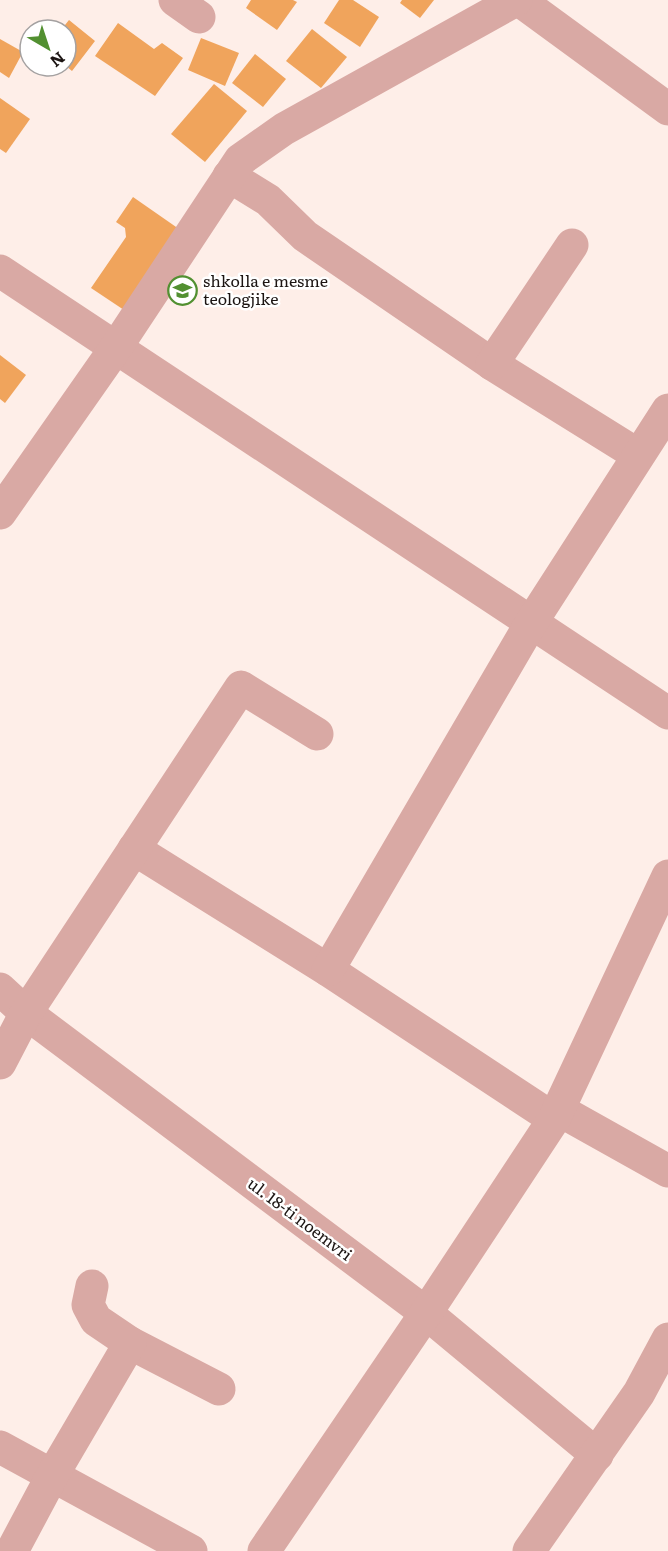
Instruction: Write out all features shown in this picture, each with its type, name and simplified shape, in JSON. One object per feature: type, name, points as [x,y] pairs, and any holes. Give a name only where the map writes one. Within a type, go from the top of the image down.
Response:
[{"type":"street","points":[[0,513],[117,346],[240,160],[284,129],[517,0],[668,110]]},
{"type":"street","points":[[230,176],[268,200],[305,236],[492,364],[638,455]]},
{"type":"street","points":[[492,364],[572,245]]},
{"type":"street","points":[[0,271],[117,346],[668,713]]},
{"type":"street","points":[[328,970],[531,623],[668,410]]},
{"type":"street","points":[[0,1063],[26,1013],[241,687],[317,734]]},
{"type":"street","points":[[134,849],[557,1115],[668,1171]]},
{"type":"street","points":[[264,1551],[557,1115],[668,876]]},
{"type":"street","name":"ul. 18-ti noemvri","points":[[0,989],[26,1013],[426,1313],[597,1455]]},
{"type":"street","points":[[92,1286],[88,1305],[96,1320],[130,1342],[219,1389]]},
{"type":"street","points":[[539,1547],[639,1394],[668,1339]]},
{"type":"street","points":[[12,1551],[52,1476],[130,1342]]},
{"type":"street","points":[[0,1447],[191,1551]]},
{"type":"building","points":[[251,0],[293,0],[297,2],[277,30],[246,8]]},
{"type":"building","points":[[339,0],[353,0],[379,17],[360,47],[324,23]]},
{"type":"building","points":[[402,0],[434,0],[420,18],[400,3]]},
{"type":"building","points":[[118,23],[154,49],[162,43],[183,58],[155,96],[95,56]]},
{"type":"building","points":[[78,27],[95,41],[78,63]]},
{"type":"building","points":[[312,29],[347,57],[321,88],[286,61]]},
{"type":"building","points":[[201,38],[239,53],[225,86],[188,70]]},
{"type":"building","points":[[0,39],[18,49],[18,61],[9,78],[0,72]]},
{"type":"building","points":[[255,54],[286,79],[263,107],[232,83]]},
{"type":"building","points":[[214,84],[247,111],[205,162],[171,134]]},
{"type":"building","points":[[0,98],[30,119],[6,153],[0,149]]},
{"type":"building","points":[[133,197],[179,229],[124,310],[91,288],[126,237],[125,228],[116,222]]},
{"type":"building","points":[[0,355],[26,375],[5,403],[0,399]]},
{"type":"place","name":"shkolla e mesme teologjike","points":[[182,290]]}]
